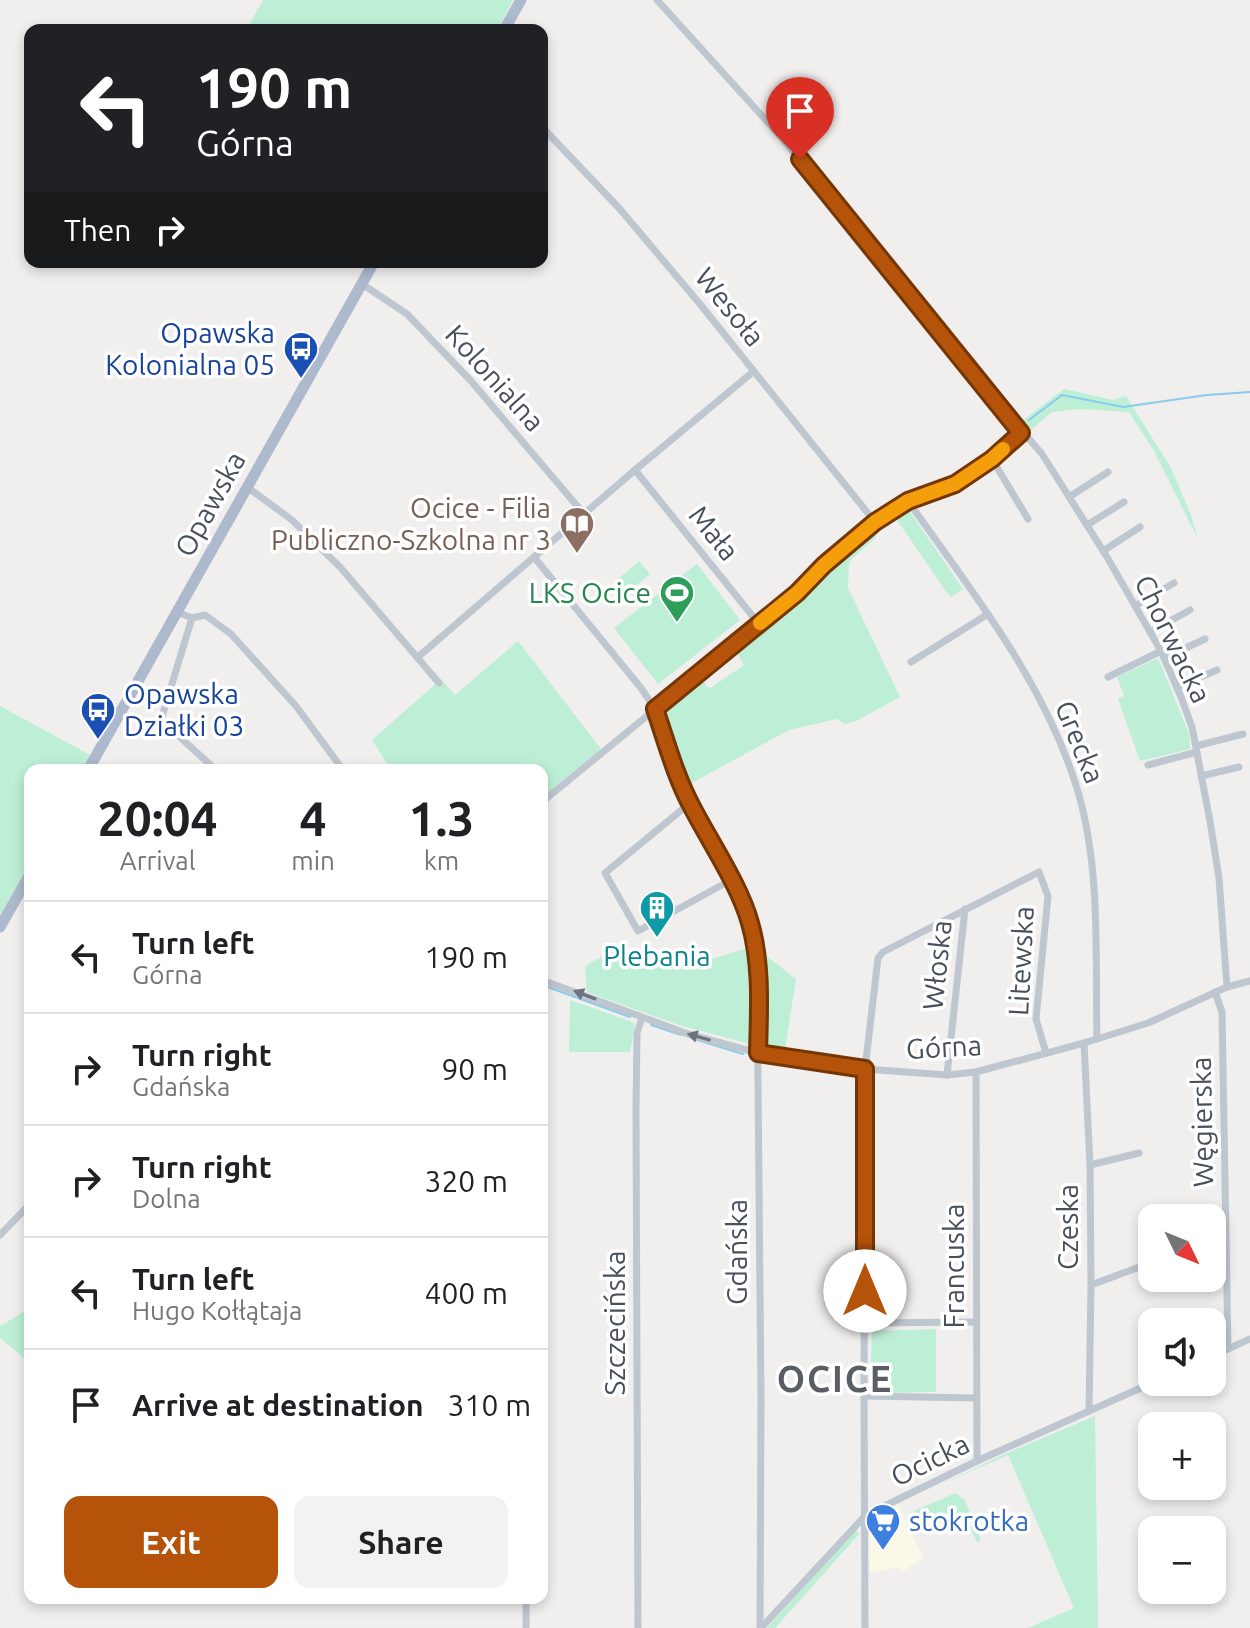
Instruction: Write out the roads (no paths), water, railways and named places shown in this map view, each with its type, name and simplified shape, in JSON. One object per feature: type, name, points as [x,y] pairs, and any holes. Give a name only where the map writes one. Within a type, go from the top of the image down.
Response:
[{"type":"main road","points":[[507,24],[521,0]]},
{"type":"main road","name":"Opawska","points":[[91,764],[371,268]]},
{"type":"main road","points":[[0,927],[24,885]]},
{"type":"street","name":"Chorwacka","points":[[657,0],[783,139],[1021,433],[1042,454],[1135,606],[1162,655],[1192,727],[1219,878],[1227,987]]},
{"type":"street","name":"Wesoła","points":[[548,133],[619,208],[875,522]]},
{"type":"street","name":"Kolonialna","points":[[362,284],[407,314],[471,381],[584,514]]},
{"type":"street","points":[[418,657],[754,371]]},
{"type":"street","points":[[548,797],[797,593],[824,565],[875,522],[908,501],[955,484],[992,459],[1021,433]]},
{"type":"street","points":[[992,459],[1028,519]]},
{"type":"street","name":"Mała","points":[[635,470],[759,624]]},
{"type":"street","points":[[1069,497],[1108,472]]},
{"type":"street","points":[[247,487],[292,520],[340,567],[439,683]]},
{"type":"street","name":"Grecka","points":[[908,501],[1018,661],[1054,727],[1079,796],[1093,875],[1097,1039]]},
{"type":"street","points":[[1087,525],[1124,502]]},
{"type":"street","points":[[1103,551],[1140,527]]},
{"type":"street","name":"Gdańska","points":[[534,557],[655,709],[690,803],[742,900],[753,934],[758,1053],[761,1628]]},
{"type":"street","points":[[1135,606],[1174,583]]},
{"type":"street","points":[[1150,632],[1190,610]]},
{"type":"street","points":[[177,612],[192,618],[205,615],[231,634],[296,706],[339,764]]},
{"type":"street","points":[[911,662],[988,614]]},
{"type":"street","points":[[192,618],[161,720],[209,764]]},
{"type":"street","points":[[1108,677],[1205,639]]},
{"type":"street","points":[[1177,687],[1217,670]]},
{"type":"street","points":[[1148,765],[1243,734]]},
{"type":"street","points":[[1201,776],[1239,767]]},
{"type":"street","points":[[690,803],[605,873],[638,931],[731,880]]},
{"type":"street","name":"Litewska","points":[[965,909],[1039,872],[1048,896],[1036,1019],[1046,1053]]},
{"type":"street","points":[[865,1628],[865,1069],[878,958],[883,952],[965,909]]},
{"type":"street","name":"Włoska","points":[[947,1075],[965,909]]},
{"type":"street","name":"Górna","points":[[548,982],[688,1034],[758,1053],[865,1069],[947,1075],[976,1072],[1097,1039],[1148,1023],[1227,987],[1250,981]]},
{"type":"street","name":"Węgierska","points":[[1215,992],[1222,1012],[1228,1349]]},
{"type":"street","name":"Szczecińska","points":[[638,1628],[636,1109],[637,1033],[642,1018]]},
{"type":"street","name":"Czeska","points":[[1084,1043],[1090,1165],[1089,1411]]},
{"type":"street","name":"Francuska","points":[[976,1072],[977,1461]]},
{"type":"street","points":[[1090,1165],[1139,1153]]},
{"type":"street","points":[[0,1235],[24,1210]]},
{"type":"street","points":[[1091,1285],[1138,1267]]},
{"type":"street","points":[[864,1323],[976,1322]]},
{"type":"street","points":[[1228,1349],[1250,1339]]},
{"type":"street","name":"Ocicka","points":[[761,1628],[866,1515],[1138,1389]]},
{"type":"street","points":[[864,1396],[976,1398]]},
{"type":"street","points":[[526,1604],[526,1628]]},
{"type":"waterway","points":[[1029,420],[1062,395],[1123,407],[1250,392]]},
{"type":"waterway","points":[[548,987],[630,1017]]},
{"type":"waterway","points":[[651,1025],[681,1035]]},
{"type":"waterway","points":[[691,1038],[743,1054]]},
{"type":"place","name":"Opawska Kolonialna 05","points":[[301,380]]},
{"type":"place","name":"Ocice - Filia Publiczno-Szkolna nr 3","points":[[577,555]]},
{"type":"place","name":"LKS Ocice","points":[[677,624]]},
{"type":"place","name":"Opawska Działki 03","points":[[98,741]]},
{"type":"place","name":"Plebania","points":[[657,939]]},
{"type":"place","name":"stokrotka","points":[[883,1552]]},
{"type":"district","name":"OCICE","points":[[835,1379]]}]
